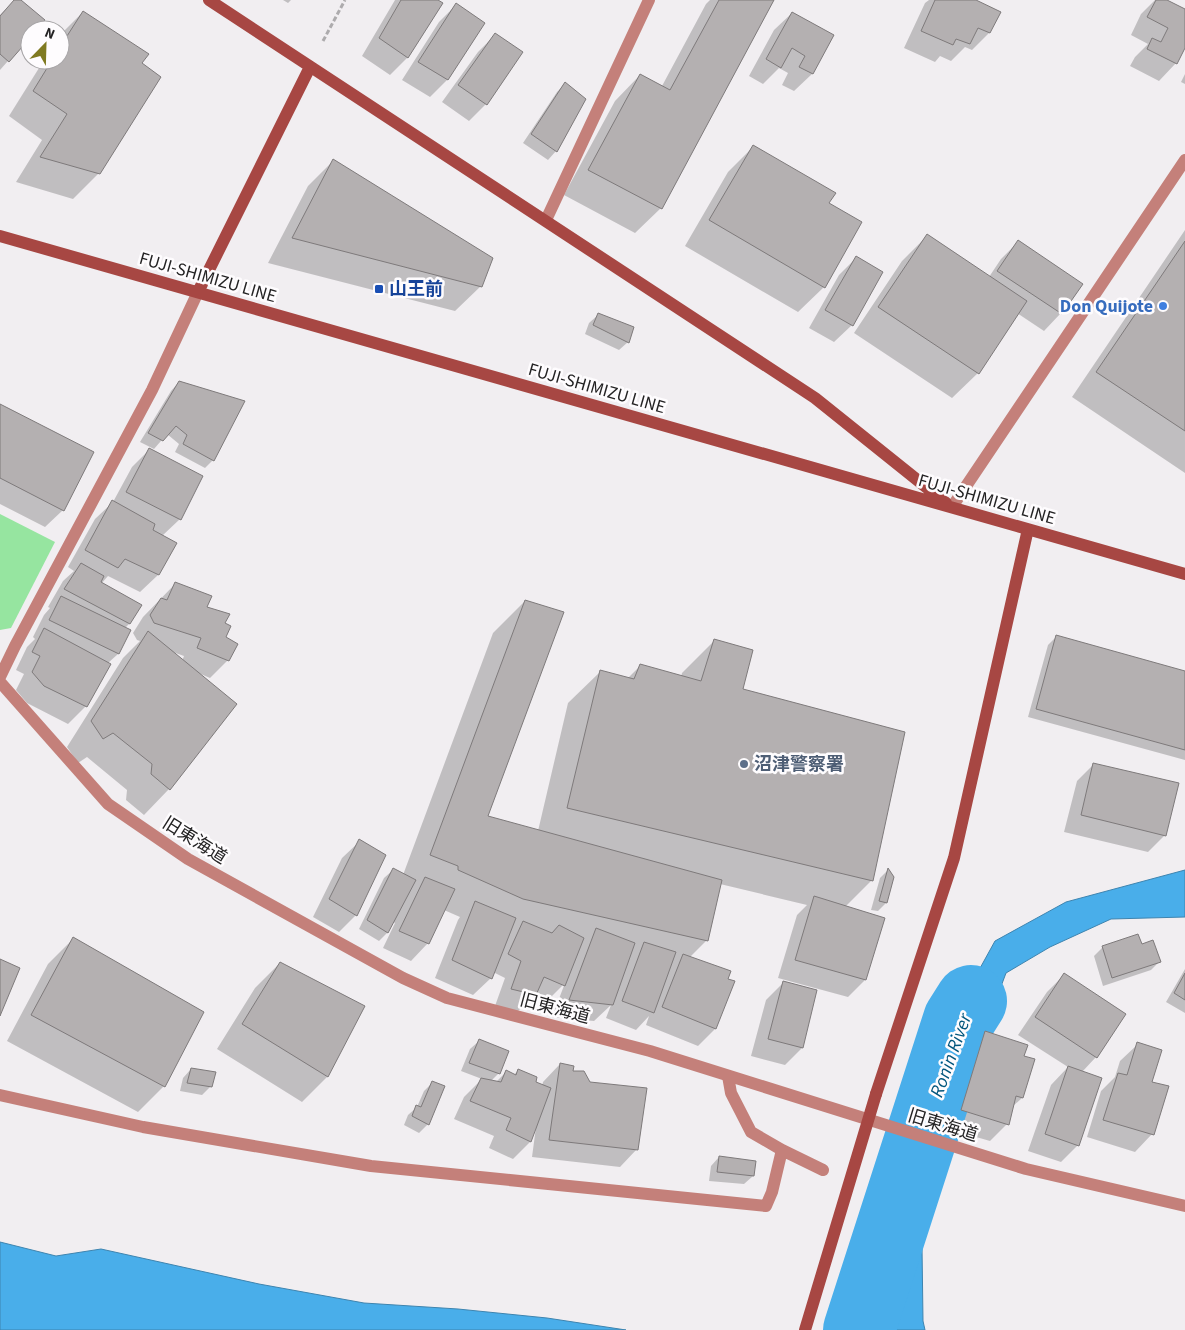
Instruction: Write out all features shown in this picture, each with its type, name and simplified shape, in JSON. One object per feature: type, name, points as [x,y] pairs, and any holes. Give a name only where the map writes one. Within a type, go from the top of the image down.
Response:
[{"type":"street","points":[[210,0],[815,398],[952,507],[1185,160]]},
{"type":"street","points":[[546,220],[649,0]]},
{"type":"street","points":[[0,677],[152,390],[198,292],[310,67]]},
{"type":"street","name":"FUJI-SHIMIZU LINE","points":[[0,236],[1185,574]]},
{"type":"street","points":[[806,1330],[876,1094],[954,858],[1028,529]]},
{"type":"street","name":"旧東海道","points":[[0,682],[108,804],[188,859],[403,978],[447,998],[650,1052],[1026,1169],[1185,1206]]},
{"type":"street","points":[[728,1076],[731,1093],[751,1132],[782,1150],[824,1170]]},
{"type":"street","points":[[0,1095],[143,1127],[371,1166],[766,1206],[772,1192],[782,1150]]},
{"type":"path","points":[[310,67],[345,0]]},
{"type":"green space","points":[[0,514],[55,542],[11,628],[0,630]]},
{"type":"water","points":[[1185,870],[1185,917],[1111,919],[1050,947],[1006,973],[960,1096],[935,1093],[968,990],[995,941],[1066,902]]},
{"type":"water","points":[[0,1242],[56,1256],[101,1249],[259,1284],[364,1303],[458,1309],[547,1318],[626,1330],[0,1330]]},
{"type":"water","points":[[922,1247],[923,1321],[925,1330],[871,1330],[887,1308],[882,1292],[898,1248]]},
{"type":"building","points":[[14,0],[21,0],[45,20],[20,20],[20,49],[9,62],[0,54],[0,16]]},
{"type":"building","points":[[401,0],[438,0],[443,3],[408,58],[379,38]]},
{"type":"building","points":[[719,0],[774,0],[662,209],[588,170],[640,74],[670,90]]},
{"type":"building","points":[[935,0],[976,0],[1001,12],[990,33],[978,28],[970,44],[956,39],[953,45],[921,31]]},
{"type":"building","points":[[1156,0],[1167,0],[1185,9],[1185,48],[1177,64],[1147,49],[1152,38],[1161,42],[1168,28],[1147,17]]},
{"type":"building","points":[[456,3],[485,23],[448,80],[418,62]]},
{"type":"building","points":[[83,11],[149,54],[142,63],[161,77],[100,174],[40,157],[67,114],[33,91],[46,70],[70,70],[70,31]]},
{"type":"building","points":[[792,12],[834,35],[813,74],[799,67],[805,56],[792,48],[781,68],[766,59]]},
{"type":"building","points":[[495,33],[523,52],[487,105],[458,85]]},
{"type":"building","points":[[565,82],[586,99],[557,152],[531,134]]},
{"type":"building","points":[[753,145],[836,193],[829,203],[862,222],[825,288],[709,220]]},
{"type":"building","points":[[333,159],[493,258],[482,287],[292,238]]},
{"type":"building","points":[[927,234],[1027,301],[979,374],[878,307]]},
{"type":"building","points":[[1018,240],[1083,284],[1062,314],[997,271]]},
{"type":"building","name":"Don Quijote","points":[[1185,241],[1185,431],[1096,372]]},
{"type":"building","points":[[856,256],[883,272],[853,326],[825,310]]},
{"type":"building","points":[[598,313],[634,327],[629,343],[593,325]]},
{"type":"building","points":[[179,381],[245,401],[214,461],[183,444],[187,435],[176,426],[163,441],[148,433]]},
{"type":"building","points":[[0,404],[94,452],[64,511],[0,478]]},
{"type":"building","points":[[149,448],[203,476],[181,520],[126,492]]},
{"type":"building","points":[[112,500],[155,524],[153,530],[177,543],[159,575],[125,559],[118,568],[85,550]]},
{"type":"building","points":[[81,563],[104,576],[101,582],[142,605],[130,624],[64,589]]},
{"type":"building","points":[[175,582],[212,596],[207,607],[230,614],[225,623],[231,626],[226,637],[238,644],[229,661],[197,648],[201,638],[154,623],[150,615],[161,598],[167,600]]},
{"type":"building","points":[[61,596],[131,630],[119,654],[49,620]]},
{"type":"building","points":[[525,600],[564,612],[488,816],[722,880],[708,941],[523,899],[458,870],[458,866],[430,855]]},
{"type":"building","points":[[44,628],[111,664],[87,707],[44,686],[32,672],[40,656],[32,652]]},
{"type":"building","points":[[148,631],[237,704],[170,790],[151,774],[152,764],[113,733],[103,739],[91,721]]},
{"type":"building","points":[[1056,635],[1185,671],[1185,750],[1036,709]]},
{"type":"building","points":[[714,639],[753,650],[743,689],[905,732],[873,881],[567,808],[600,670],[634,679],[640,664],[701,681]]},
{"type":"building","points":[[1093,763],[1179,783],[1166,836],[1081,815]]},
{"type":"building","points":[[359,839],[386,855],[357,916],[329,899]]},
{"type":"building","points":[[393,868],[416,880],[388,933],[367,920]]},
{"type":"building","points":[[888,868],[894,877],[887,903],[879,901]]},
{"type":"building","points":[[425,877],[455,889],[429,944],[399,931]]},
{"type":"building","points":[[814,896],[885,918],[866,980],[795,960]]},
{"type":"building","points":[[475,901],[516,918],[492,979],[452,960]]},
{"type":"building","points":[[523,921],[552,933],[559,925],[584,938],[565,986],[544,977],[536,995],[511,989],[521,961],[508,954]]},
{"type":"building","points":[[596,928],[635,943],[613,1005],[569,1000]]},
{"type":"building","points":[[1138,934],[1142,944],[1153,940],[1161,962],[1112,978],[1102,946]]},
{"type":"building","points":[[73,937],[204,1012],[165,1087],[31,1015]]},
{"type":"building","points":[[644,942],[676,952],[654,1013],[622,1001]]},
{"type":"building","points":[[683,954],[731,971],[728,979],[735,981],[716,1029],[662,1007]]},
{"type":"building","points":[[0,959],[20,968],[0,1016]]},
{"type":"building","points":[[280,962],[365,1006],[328,1077],[242,1024]]},
{"type":"building","points":[[1064,973],[1126,1014],[1097,1058],[1035,1017]]},
{"type":"building","points":[[1185,973],[1185,1000],[1174,993]]},
{"type":"building","points":[[783,981],[817,990],[803,1048],[768,1039]]},
{"type":"building","points":[[985,1031],[1028,1045],[1024,1056],[1035,1059],[1023,1098],[1016,1096],[1009,1125],[961,1110]]},
{"type":"building","points":[[479,1039],[509,1051],[500,1074],[469,1063]]},
{"type":"building","points":[[1137,1042],[1162,1050],[1152,1082],[1169,1086],[1154,1135],[1103,1120],[1118,1073],[1127,1075]]},
{"type":"building","points":[[560,1063],[574,1066],[573,1071],[584,1071],[590,1082],[647,1088],[638,1150],[549,1140]]},
{"type":"building","points":[[1068,1066],[1102,1078],[1079,1146],[1045,1134]]},
{"type":"building","points":[[191,1068],[216,1072],[212,1087],[187,1083]]},
{"type":"building","points":[[518,1069],[537,1077],[536,1082],[551,1088],[531,1142],[506,1130],[511,1118],[470,1101],[481,1078],[501,1082],[506,1070],[516,1075]]},
{"type":"building","points":[[432,1081],[445,1086],[429,1125],[412,1116],[416,1105],[421,1107]]},
{"type":"building","points":[[719,1156],[756,1161],[754,1176],[717,1172]]},
{"type":"waterway","name":"Ronin River","points":[[859,1330],[959,1020],[971,1001]]},
{"type":"place","name":"山王前","points":[[379,289]]},
{"type":"place","name":"Don Quijote","points":[[1163,306]]},
{"type":"place","name":"沼津警察署","points":[[744,764]]}]
